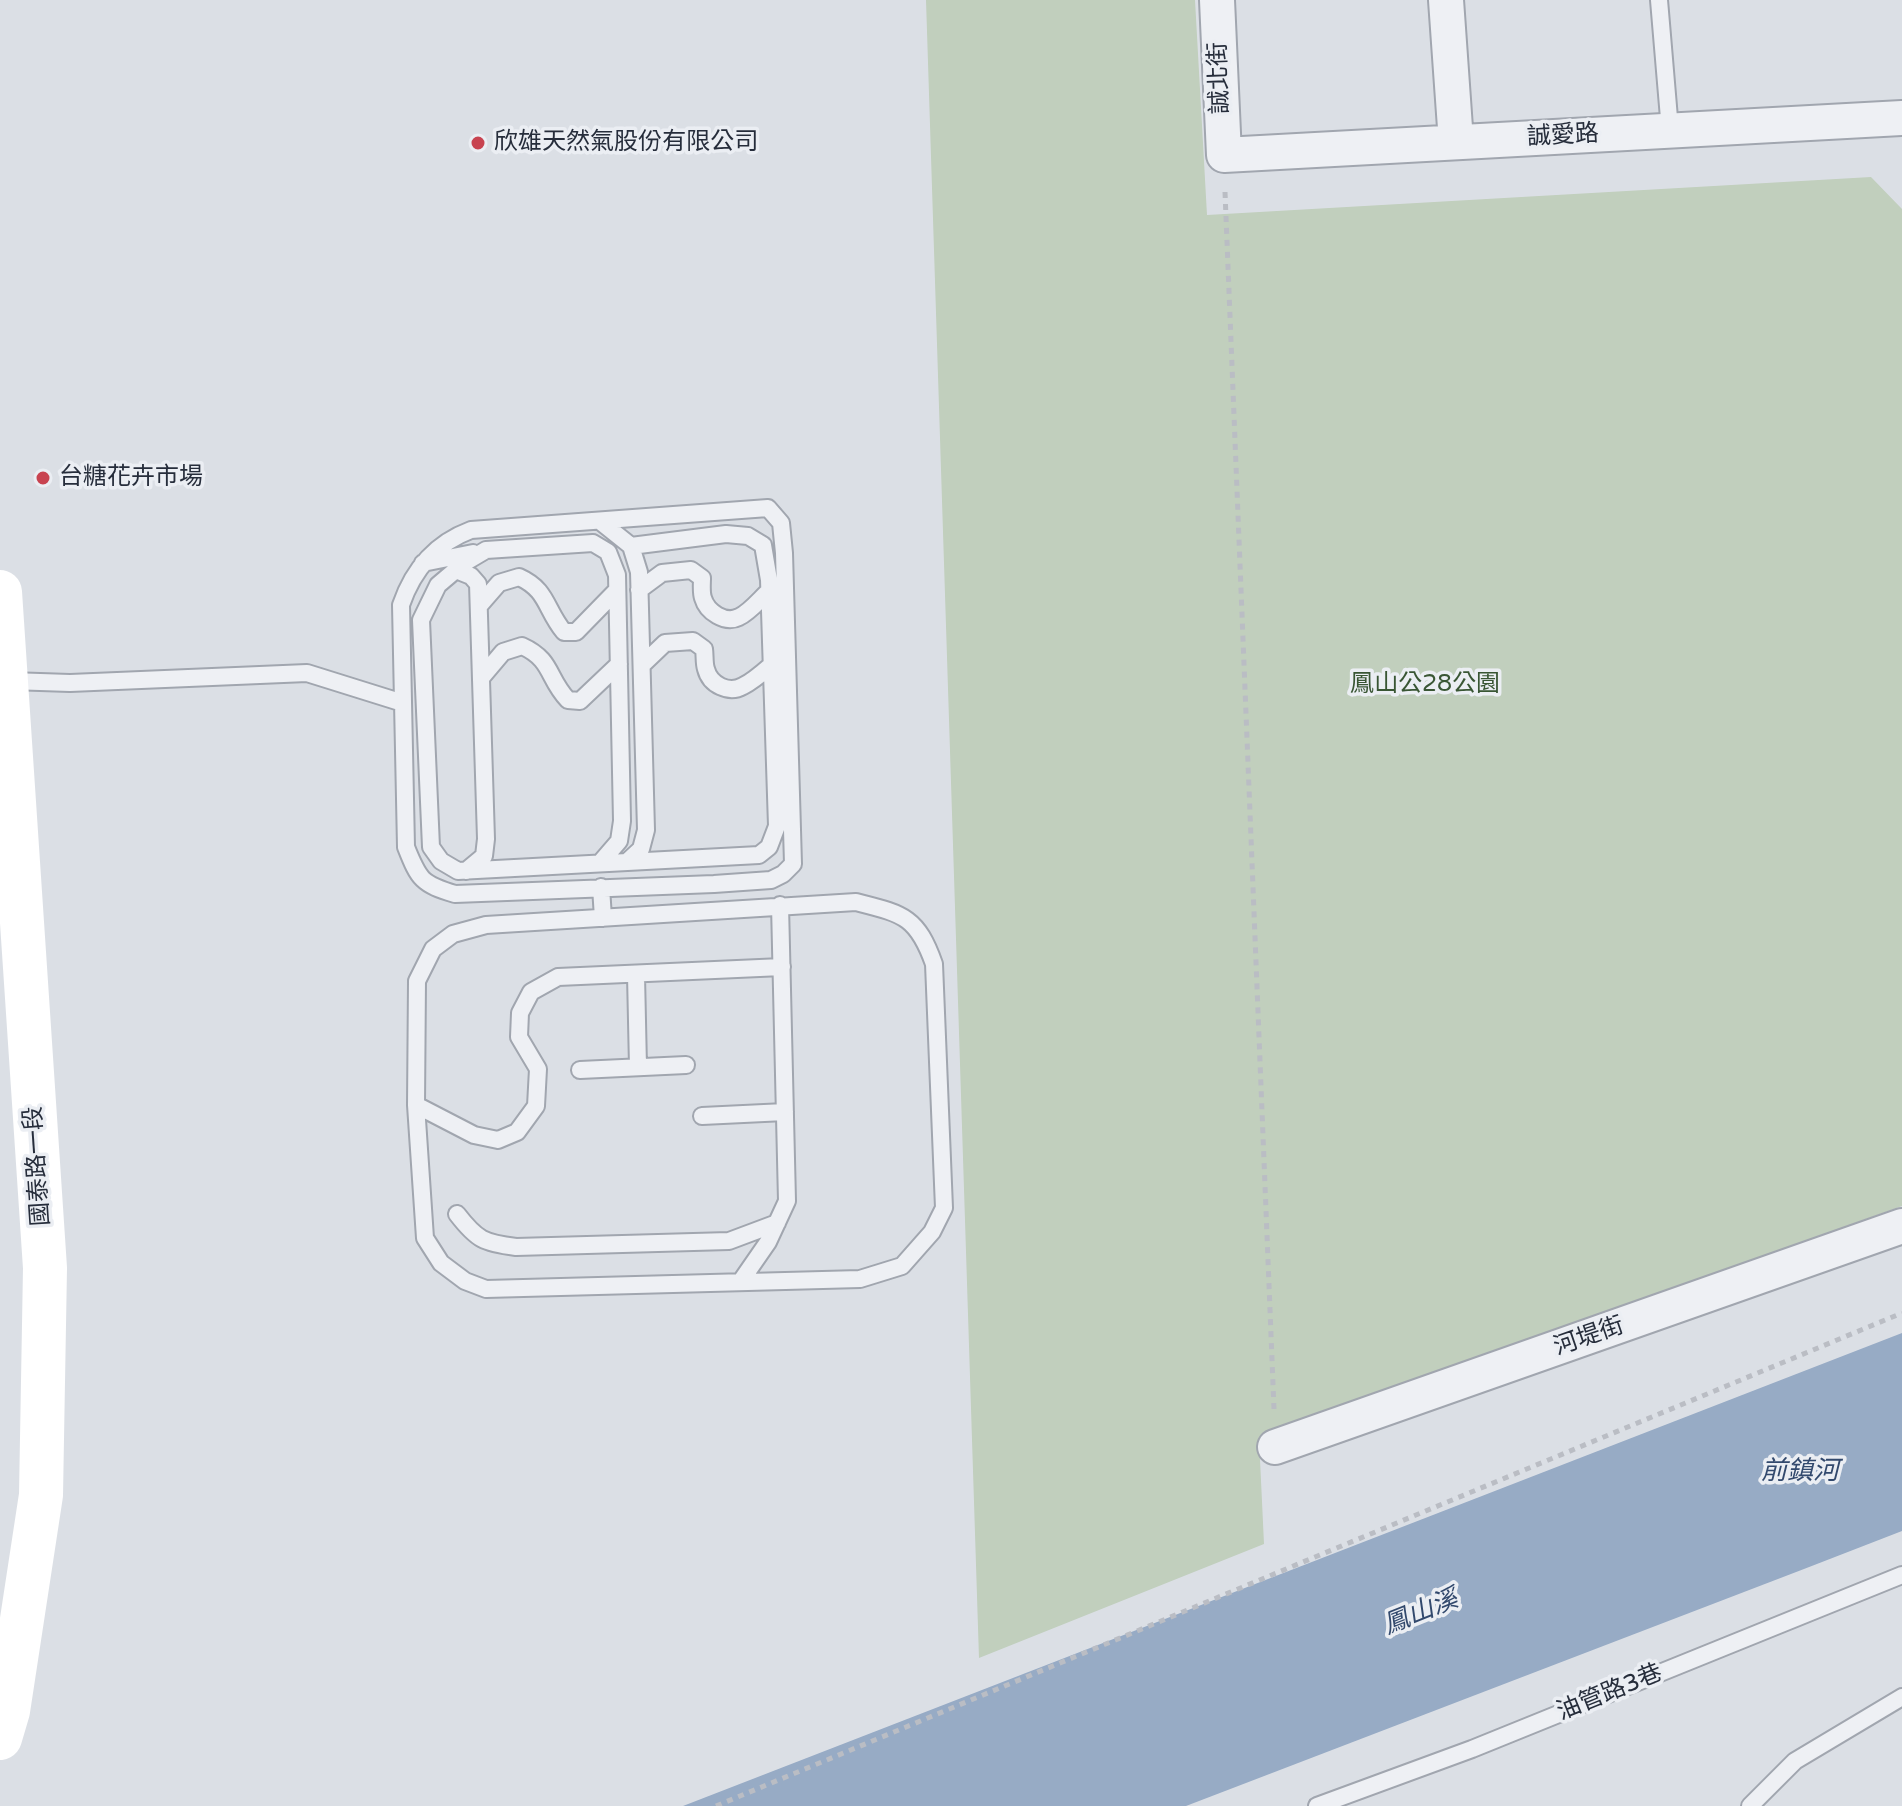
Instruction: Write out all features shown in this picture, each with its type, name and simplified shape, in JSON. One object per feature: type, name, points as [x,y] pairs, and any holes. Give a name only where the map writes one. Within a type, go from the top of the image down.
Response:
[{"type":"street","name":"誠北街","points":[[1217,0],[1224,155]]},
{"type":"street","points":[[1446,0],[1456,142]]},
{"type":"street","name":"誠愛路","points":[[1224,155],[1902,118]]},
{"type":"street","name":"國泰路一段","points":[[0,592],[2,681],[45,1268],[41,1495],[8,1711],[0,1738]]},
{"type":"street","name":"河堤街","points":[[1275,1447],[1902,1226]]},
{"type":"lane","points":[[1659,0],[1670,130]]},
{"type":"lane","points":[[768,508],[781,523],[793,864],[771,880],[714,884],[455,894],[429,886],[414,868],[406,847],[401,605],[406,590],[423,563],[450,538],[471,530],[601,522],[768,508]]},
{"type":"lane","points":[[601,522],[631,546],[639,572],[646,830],[641,849],[628,861]]},
{"type":"lane","points":[[438,585],[421,620],[431,847],[441,861],[458,871],[466,871],[759,855],[769,847],[777,826],[769,591],[763,545],[748,536],[726,534],[631,546]]},
{"type":"lane","points":[[423,563],[486,550],[593,543],[608,552],[617,575],[622,821],[619,841],[600,863]]},
{"type":"lane","points":[[401,605],[438,585],[486,550]]},
{"type":"lane","points":[[456,570],[471,576],[478,584],[479,606],[486,839],[484,856],[466,871]]},
{"type":"lane","points":[[639,590],[662,573],[691,570],[702,578],[706,605],[715,615],[727,620],[740,617],[769,591]]},
{"type":"lane","points":[[479,606],[499,583],[519,577],[535,584],[564,632],[576,632],[617,590]]},
{"type":"lane","points":[[642,665],[665,643],[693,641],[704,649],[705,668],[709,676],[730,691],[742,687],[770,666]]},
{"type":"lane","points":[[481,678],[503,652],[522,646],[538,653],[550,669],[556,687],[568,700],[580,701],[619,664]]},
{"type":"lane","points":[[2,681],[70,683],[307,673],[403,703]]},
{"type":"lane","points":[[601,887],[603,918]]},
{"type":"lane","points":[[856,902],[899,913],[924,935],[934,964],[944,1208],[932,1232],[902,1266],[860,1279],[486,1289],[465,1281],[441,1263],[425,1238],[416,1105],[417,981],[433,949],[453,934],[486,925],[780,905],[856,902]]},
{"type":"lane","points":[[741,1281],[768,1242],[787,1201],[780,905]]},
{"type":"lane","points":[[416,1105],[474,1135],[498,1140],[517,1132],[536,1106],[538,1069],[519,1037],[520,1013],[531,992],[558,977],[782,967]]},
{"type":"lane","points":[[636,975],[638,1067]]},
{"type":"lane","points":[[580,1070],[686,1065]]},
{"type":"lane","points":[[702,1116],[785,1112]]},
{"type":"lane","points":[[457,1214],[467,1228],[486,1243],[516,1247],[729,1241],[777,1223]]},
{"type":"lane","name":"油管路3巷","points":[[1317,1806],[1487,1743],[1902,1575]]},
{"type":"lane","points":[[1750,1806],[1795,1761],[1902,1697]]},
{"type":"path","points":[[1224,155],[1275,1447]]},
{"type":"path","points":[[716,1806],[1902,1313]]},
{"type":"green space","name":"鳳山公28公園","points":[[926,0],[1195,0],[1207,215],[1871,177],[1902,209],[1902,1206],[1259,1438],[1264,1544],[979,1658]]},
{"type":"water","name":"前鎮河","points":[[1902,1333],[1902,1531],[1186,1806],[683,1806]]},
{"type":"place","name":"欣雄天然氣股份有限公司","points":[[478,143]]},
{"type":"place","name":"台糖花卉市場","points":[[43,478]]},
{"type":"water label","name":"鳳山溪","points":[[1421,1613]]}]
